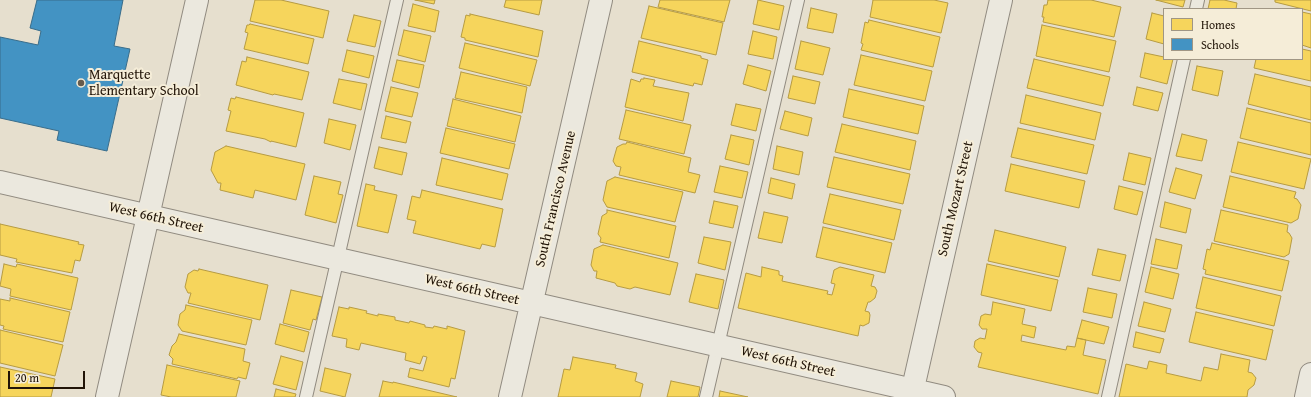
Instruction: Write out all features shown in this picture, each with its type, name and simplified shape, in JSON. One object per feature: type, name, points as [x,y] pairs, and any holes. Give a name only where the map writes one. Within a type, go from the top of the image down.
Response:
[{"type":"street","points":[[107,397],[197,0]]},
{"type":"street","name":"South Francisco Avenue","points":[[510,397],[601,0]]},
{"type":"street","name":"South Mozart Street","points":[[911,394],[1001,0]]},
{"type":"street","name":"West 66th Street","points":[[0,182],[718,346],[911,394],[944,397]]},
{"type":"street","points":[[1306,397],[1311,374]]},
{"type":"lane","points":[[306,397],[397,0]]},
{"type":"lane","points":[[706,397],[798,0]]},
{"type":"lane","points":[[1108,397],[1184,60]]},
{"type":"building: Homes","points":[[255,0],[281,0],[329,11],[323,38],[250,21]]},
{"type":"building: Homes","points":[[415,0],[435,0],[434,4]]},
{"type":"building: Homes","points":[[506,0],[542,0],[539,15],[504,7]]},
{"type":"building: Homes","points":[[660,0],[730,0],[724,22],[658,7]]},
{"type":"building: Homes","points":[[758,0],[784,6],[779,30],[753,24]]},
{"type":"building: Homes","points":[[873,0],[934,0],[948,3],[941,33],[870,17]]},
{"type":"building: Homes","points":[[1048,0],[1091,0],[1121,7],[1114,37],[1043,22],[1044,17],[1042,17],[1044,5],[1047,5]]},
{"type":"building: Homes","points":[[1156,0],[1185,0],[1183,7]]},
{"type":"building: Homes","points":[[1210,0],[1224,0],[1237,3],[1236,8],[1208,8]]},
{"type":"building: Homes","points":[[1275,0],[1311,0],[1311,11],[1303,8],[1275,2]]},
{"type":"building: Homes","points":[[413,4],[439,11],[435,32],[408,26]]},
{"type":"building: Homes","points":[[649,6],[723,23],[716,55],[641,38]]},
{"type":"building: Homes","points":[[811,8],[837,14],[833,33],[807,28]]},
{"type":"building: Homes","points":[[1303,12],[1311,14],[1311,48],[1303,45]]},
{"type":"building: Homes","points":[[1152,13],[1163,16],[1163,44],[1146,39]]},
{"type":"building: Homes","points":[[470,14],[543,31],[538,57],[465,40],[465,38],[461,37],[466,15],[470,16]]},
{"type":"building: Homes","points":[[354,15],[381,21],[375,47],[347,41]]},
{"type":"building: Homes","points":[[869,20],[940,37],[933,67],[861,50],[865,22],[868,23]]},
{"type":"building: Homes","points":[[250,24],[314,39],[308,64],[244,49],[248,33],[245,32],[247,25]]},
{"type":"building: Homes","points":[[1042,25],[1116,41],[1109,72],[1036,56]]},
{"type":"building: Homes","points":[[404,30],[431,36],[425,62],[398,55]]},
{"type":"building: Homes","points":[[753,31],[777,37],[773,59],[748,54]]},
{"type":"building: Homes","points":[[639,41],[701,56],[701,58],[708,60],[702,85],[694,83],[693,86],[632,72]]},
{"type":"building: Homes","points":[[801,41],[830,48],[823,75],[795,69]]},
{"type":"building: Homes","points":[[465,43],[537,60],[530,86],[459,68]]},
{"type":"building: Homes","points":[[1303,49],[1311,51],[1311,81],[1254,68],[1256,60],[1303,60]]},
{"type":"building: Homes","points":[[347,50],[374,56],[369,78],[342,71]]},
{"type":"building: Homes","points":[[1145,53],[1163,57],[1163,60],[1173,60],[1167,84],[1140,77]]},
{"type":"building: Homes","points":[[861,55],[932,71],[925,101],[854,85]]},
{"type":"building: Homes","points":[[247,57],[309,72],[302,100],[273,95],[236,85],[242,61],[246,62]]},
{"type":"building: Homes","points":[[1034,59],[1110,77],[1103,106],[1027,88]]},
{"type":"building: Homes","points":[[397,60],[424,65],[419,88],[392,81]]},
{"type":"building: Homes","points":[[748,65],[771,71],[766,91],[743,84]]},
{"type":"building: Homes","points":[[1197,66],[1223,71],[1218,96],[1192,90]]},
{"type":"building: Homes","points":[[461,72],[527,87],[522,113],[455,98]]},
{"type":"building: Homes","points":[[1255,74],[1311,87],[1311,120],[1248,104]]},
{"type":"building: Homes","points":[[793,76],[820,82],[815,104],[788,98]]},
{"type":"building: Homes","points":[[644,78],[655,80],[653,86],[689,93],[683,121],[625,107],[631,79],[640,82],[641,79]]},
{"type":"building: Homes","points":[[339,79],[367,84],[361,110],[333,103]]},
{"type":"building: Homes","points":[[391,87],[418,93],[412,117],[385,111]]},
{"type":"building: Homes","points":[[1137,87],[1163,93],[1158,111],[1133,105]]},
{"type":"building: Homes","points":[[849,89],[924,106],[918,134],[843,117]]},
{"type":"building: Homes","points":[[1026,95],[1101,113],[1095,140],[1020,123]]},
{"type":"building: Homes","points":[[236,97],[304,113],[296,147],[226,131],[231,111],[228,110],[231,98],[235,99]]},
{"type":"building: Homes","points":[[453,99],[521,116],[515,142],[447,126]]},
{"type":"building: Homes","points":[[736,104],[761,109],[756,131],[731,125]]},
{"type":"building: Homes","points":[[1247,108],[1311,123],[1311,155],[1240,138]]},
{"type":"building: Homes","points":[[626,110],[691,125],[684,154],[619,139]]},
{"type":"building: Homes","points":[[785,111],[812,118],[808,136],[780,129]]},
{"type":"building: Homes","points":[[386,116],[411,122],[406,143],[381,138]]},
{"type":"building: Homes","points":[[329,119],[356,125],[350,150],[324,143]]},
{"type":"building: Homes","points":[[842,124],[916,141],[910,170],[835,152]]},
{"type":"building: Homes","points":[[446,128],[515,144],[509,169],[440,153]]},
{"type":"building: Homes","points":[[1018,128],[1094,145],[1087,174],[1011,157]]},
{"type":"building: Homes","points":[[1182,134],[1207,140],[1202,161],[1176,156]]},
{"type":"building: Homes","points":[[731,135],[754,140],[749,165],[725,159]]},
{"type":"building: Homes","points":[[627,142],[691,158],[688,172],[700,175],[695,193],[619,175],[621,167],[616,166],[613,161],[617,147],[626,144]]},
{"type":"building: Homes","points":[[1238,142],[1311,159],[1304,189],[1231,172]]},
{"type":"building: Homes","points":[[226,146],[305,164],[296,200],[255,190],[253,198],[220,190],[221,183],[218,183],[211,170],[215,152]]},
{"type":"building: Homes","points":[[777,146],[803,152],[799,175],[773,169]]},
{"type":"building: Homes","points":[[379,147],[407,153],[402,175],[374,168]]},
{"type":"building: Homes","points":[[1129,153],[1151,158],[1145,185],[1123,180]]},
{"type":"building: Homes","points":[[834,157],[910,174],[903,204],[827,187]]},
{"type":"building: Homes","points":[[442,158],[508,174],[502,200],[436,185]]},
{"type":"building: Homes","points":[[1011,164],[1085,181],[1079,208],[1005,191]]},
{"type":"building: Homes","points":[[720,166],[748,172],[742,198],[714,192]]},
{"type":"building: Homes","points":[[1176,168],[1202,175],[1195,199],[1169,192]]},
{"type":"building: Homes","points":[[314,176],[341,182],[338,194],[343,195],[336,223],[305,215]]},
{"type":"building: Homes","points":[[1230,176],[1296,192],[1294,198],[1297,199],[1301,205],[1298,219],[1291,223],[1223,207]]},
{"type":"building: Homes","points":[[615,177],[683,192],[675,222],[607,207],[603,200],[607,181]]},
{"type":"building: Homes","points":[[771,178],[795,184],[792,199],[768,193]]},
{"type":"building: Homes","points":[[366,184],[375,186],[374,190],[397,195],[388,233],[357,226]]},
{"type":"building: Homes","points":[[1119,186],[1143,192],[1137,215],[1114,209]]},
{"type":"building: Homes","points":[[422,190],[503,209],[495,247],[482,244],[480,249],[413,233],[416,221],[407,219],[412,196],[420,198]]},
{"type":"building: Homes","points":[[830,194],[901,210],[894,240],[823,223]]},
{"type":"building: Homes","points":[[714,201],[738,206],[733,228],[709,223]]},
{"type":"building: Homes","points":[[1165,202],[1191,209],[1186,233],[1160,227]]},
{"type":"building: Homes","points":[[607,210],[676,226],[669,258],[600,242],[601,238],[598,234],[602,216],[607,213]]},
{"type":"building: Homes","points":[[1221,210],[1288,225],[1287,232],[1292,238],[1289,254],[1284,257],[1214,241]]},
{"type":"building: Homes","points":[[764,212],[788,217],[782,243],[758,238]]},
{"type":"building: Homes","points":[[0,224],[79,242],[78,244],[84,245],[80,261],[75,260],[72,273],[16,262],[17,259],[0,255]]},
{"type":"building: Homes","points":[[823,227],[892,243],[885,273],[816,257]]},
{"type":"building: Homes","points":[[995,230],[1066,247],[1059,277],[988,261]]},
{"type":"building: Homes","points":[[704,237],[731,242],[725,270],[698,263]]},
{"type":"building: Homes","points":[[1156,239],[1182,245],[1177,269],[1151,264]]},
{"type":"building: Homes","points":[[1212,243],[1289,261],[1282,291],[1205,274],[1206,270],[1203,269],[1207,249],[1210,250]]},
{"type":"building: Homes","points":[[603,245],[678,263],[670,295],[635,287],[630,289],[596,278],[597,271],[594,271],[591,265],[594,249]]},
{"type":"building: Homes","points":[[1098,249],[1126,255],[1120,281],[1092,275]]},
{"type":"building: Homes","points":[[4,264],[16,267],[17,264],[78,278],[71,310],[10,296],[11,289],[0,286]]},
{"type":"building: Homes","points":[[987,264],[1058,280],[1051,311],[981,295]]},
{"type":"building: Homes","points":[[762,267],[779,271],[779,275],[783,276],[782,281],[828,291],[827,294],[832,295],[835,284],[831,283],[834,270],[840,267],[874,275],[871,286],[875,287],[877,291],[875,298],[868,302],[865,311],[869,312],[870,315],[869,323],[863,326],[860,325],[858,336],[738,308],[746,273],[761,277]]},
{"type":"building: Homes","points":[[1151,267],[1179,274],[1173,299],[1145,292]]},
{"type":"building: Homes","points":[[199,269],[268,285],[260,320],[188,303],[191,293],[188,293],[185,287],[188,274],[194,270],[198,271]]},
{"type":"building: Homes","points":[[696,274],[724,280],[718,309],[689,302]]},
{"type":"building: Homes","points":[[1203,277],[1281,296],[1274,326],[1196,308]]},
{"type":"building: Homes","points":[[1088,288],[1117,294],[1112,318],[1083,312]]},
{"type":"building: Homes","points":[[291,290],[322,297],[316,320],[313,319],[310,330],[283,323]]},
{"type":"building: Homes","points":[[10,298],[70,312],[63,342],[3,329],[4,326],[0,325],[0,299],[10,301]]},
{"type":"building: Homes","points":[[993,302],[1025,309],[1022,324],[1036,327],[1034,338],[1022,335],[1021,341],[1066,350],[1067,346],[1075,347],[1077,338],[1086,340],[1083,355],[1106,360],[1098,394],[978,367],[982,353],[978,352],[974,347],[975,341],[980,338],[985,339],[987,329],[982,329],[979,325],[981,316],[985,314],[991,315]]},
{"type":"building: Homes","points":[[1144,302],[1171,309],[1165,332],[1138,326]]},
{"type":"building: Homes","points":[[186,305],[252,320],[246,345],[182,331],[178,325],[180,314],[185,310]]},
{"type":"building: Homes","points":[[339,307],[349,309],[349,307],[367,311],[366,313],[378,316],[378,314],[395,317],[395,320],[409,323],[410,321],[425,325],[425,327],[433,328],[434,326],[447,329],[447,326],[465,331],[455,379],[451,378],[449,387],[408,377],[410,368],[423,371],[427,357],[423,356],[420,364],[405,360],[406,353],[361,343],[359,350],[346,347],[347,339],[332,336]]},
{"type":"building: Homes","points":[[1196,312],[1273,330],[1266,360],[1189,342]]},
{"type":"building: Homes","points":[[1082,320],[1109,327],[1104,344],[1077,338]]},
{"type":"building: Homes","points":[[280,324],[309,332],[304,352],[275,344]]},
{"type":"building: Homes","points":[[0,330],[63,345],[55,376],[0,363]]},
{"type":"building: Homes","points":[[1136,332],[1164,339],[1160,353],[1133,347]]},
{"type":"building: Homes","points":[[179,334],[245,349],[243,361],[250,363],[246,379],[238,377],[237,379],[172,364],[173,359],[169,355]]},
{"type":"building: Homes","points":[[1221,354],[1250,360],[1248,372],[1252,373],[1256,378],[1254,385],[1248,390],[1247,397],[1119,397],[1126,364],[1147,369],[1149,361],[1167,365],[1166,373],[1201,381],[1204,367],[1218,370]]},
{"type":"building: Homes","points":[[281,356],[303,362],[296,390],[273,384]]},
{"type":"building: Homes","points":[[573,357],[616,365],[615,368],[637,373],[635,381],[643,384],[640,397],[558,397],[564,369],[570,370]]},
{"type":"building: Homes","points":[[167,365],[240,381],[236,397],[171,397],[161,395]]},
{"type":"building: Homes","points":[[0,367],[55,379],[51,397],[0,397]]},
{"type":"building: Homes","points":[[325,368],[351,374],[345,397],[320,391]]},
{"type":"building: Homes","points":[[383,381],[393,382],[457,397],[379,397]]},
{"type":"building: Homes","points":[[671,381],[700,387],[698,397],[667,397]]},
{"type":"building: Homes","points":[[276,389],[296,394],[295,397],[274,397]]},
{"type":"building: Homes","points":[[720,391],[748,397],[719,397]]},
{"type":"building: Schools","points":[[37,0],[123,0],[114,46],[130,49],[107,151],[57,140],[59,131],[0,118],[0,37],[38,45],[41,31],[30,28]]},
{"type":"place","name":"Marquette Elementary School","points":[[81,83]]}]
